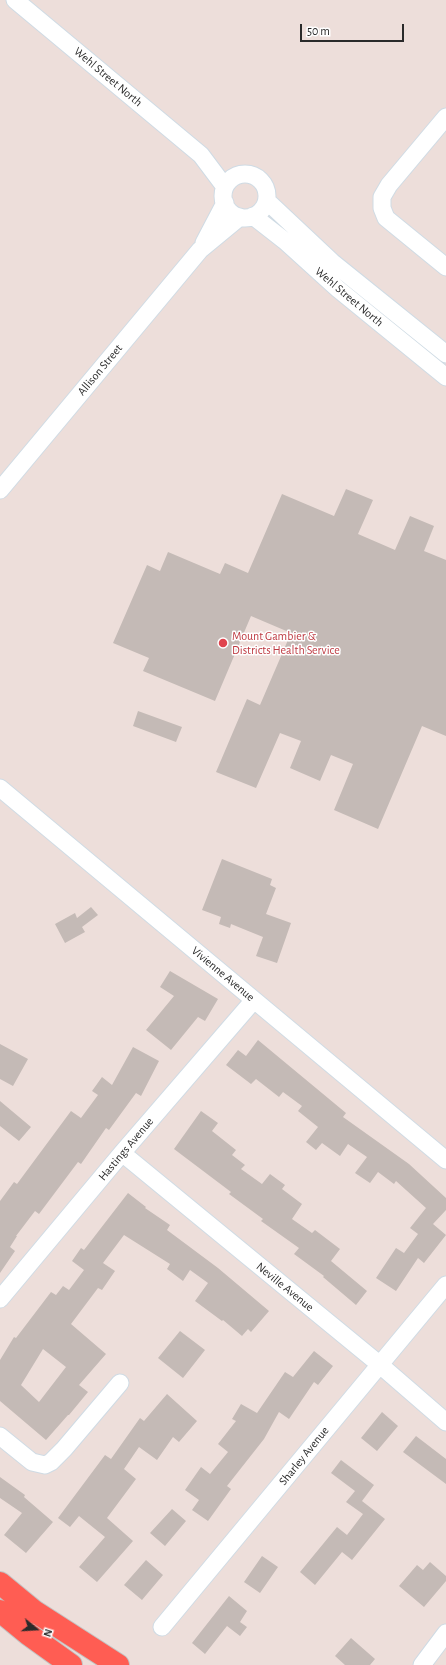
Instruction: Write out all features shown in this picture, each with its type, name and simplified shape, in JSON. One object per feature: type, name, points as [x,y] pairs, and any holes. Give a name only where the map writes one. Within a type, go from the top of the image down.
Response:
[{"type":"highway","points":[[0,1583],[34,1611],[118,1665]]},
{"type":"highway","points":[[0,1611],[28,1634],[71,1665]]},
{"type":"street","name":"Wehl Street North","points":[[16,0],[200,155],[242,174]]},
{"type":"street","points":[[446,117],[389,185],[382,197],[382,208],[386,218],[446,267]]},
{"type":"street","name":"Wehl Street North","points":[[200,155],[225,195]]},
{"type":"street","points":[[242,174],[249,174],[260,179],[267,193],[267,201],[262,210],[247,217],[233,214],[225,195],[230,181],[242,174]]},
{"type":"street","name":"Allison Street","points":[[200,250],[225,195]]},
{"type":"street","name":"Wehl Street North","points":[[267,201],[332,262],[446,354]]},
{"type":"street","name":"Wehl Street North","points":[[247,217],[285,241],[338,289],[446,377]]},
{"type":"street","name":"Allison Street","points":[[0,490],[200,250],[247,217]]},
{"type":"street","name":"Vivienne Avenue","points":[[0,788],[446,1160]]},
{"type":"street","name":"Hastings Avenue","points":[[0,1299],[122,1153],[254,1000]]},
{"type":"street","name":"Neville Avenue","points":[[122,1153],[379,1364],[446,1422]]},
{"type":"street","name":"Sharley Avenue","points":[[162,1627],[446,1285]]},
{"type":"street","points":[[0,1436],[32,1462],[45,1465],[51,1462],[64,1450],[120,1383]]},
{"type":"street","points":[[422,1665],[446,1633]]},
{"type":"building","points":[[346,489],[373,500],[358,534],[395,550],[410,516],[434,526],[424,551],[446,560],[446,736],[422,726],[378,829],[334,810],[353,764],[331,755],[320,781],[290,768],[301,741],[280,733],[256,788],[216,772],[247,699],[260,705],[291,633],[251,616],[215,701],[143,671],[149,658],[113,643],[147,565],[160,571],[168,552],[220,574],[225,563],[248,573],[282,494],[334,516]]},
{"type":"building","points":[[138,711],[182,727],[176,742],[133,726]]},
{"type":"building","points":[[222,859],[272,879],[270,885],[276,888],[266,914],[291,923],[277,963],[256,956],[263,937],[231,924],[230,928],[219,924],[221,917],[202,910]]},
{"type":"building","points":[[91,907],[98,915],[82,927],[85,932],[65,943],[55,924],[75,913],[77,918]]},
{"type":"building","points":[[170,971],[218,999],[205,1021],[198,1017],[171,1050],[146,1030],[174,996],[160,987]]},
{"type":"building","points":[[258,1040],[346,1113],[343,1117],[409,1164],[446,1198],[446,1210],[433,1224],[446,1235],[424,1263],[418,1258],[396,1291],[376,1278],[396,1248],[404,1253],[418,1234],[410,1228],[426,1208],[396,1181],[394,1184],[378,1172],[370,1183],[355,1173],[367,1157],[348,1144],[340,1156],[322,1143],[316,1150],[306,1142],[318,1127],[298,1111],[302,1106],[283,1092],[279,1097],[256,1079],[251,1084],[226,1065],[238,1050],[246,1056]]},
{"type":"building","points":[[0,1044],[28,1059],[13,1086],[0,1079]]},
{"type":"building","points":[[133,1047],[159,1061],[141,1096],[136,1093],[109,1130],[106,1128],[81,1164],[78,1162],[39,1214],[35,1211],[16,1236],[10,1247],[15,1251],[0,1273],[0,1201],[14,1182],[17,1184],[71,1111],[81,1118],[98,1095],[92,1091],[102,1077],[112,1085]]},
{"type":"building","points":[[0,1101],[31,1127],[19,1141],[0,1126]]},
{"type":"building","points":[[201,1111],[218,1123],[212,1131],[236,1150],[232,1155],[245,1165],[241,1169],[262,1184],[270,1174],[285,1185],[282,1189],[302,1204],[292,1219],[312,1233],[315,1230],[340,1249],[331,1261],[367,1291],[356,1305],[323,1277],[324,1276],[294,1254],[299,1248],[261,1221],[263,1219],[229,1194],[231,1192],[174,1149]]},
{"type":"building","points":[[128,1193],[146,1207],[145,1208],[170,1225],[167,1230],[218,1268],[269,1311],[251,1332],[248,1329],[242,1336],[223,1320],[222,1321],[195,1301],[208,1283],[190,1270],[183,1281],[167,1269],[170,1264],[124,1235],[103,1263],[115,1271],[102,1290],[98,1288],[71,1324],[106,1354],[79,1385],[88,1392],[46,1440],[0,1401],[0,1360],[14,1337],[16,1338],[51,1292],[56,1295],[63,1286],[69,1290],[84,1270],[72,1261],[81,1248],[84,1250]],"holes":[[[43,1349],[66,1367],[39,1402],[21,1385]]]},
{"type":"building","points":[[180,1331],[205,1350],[183,1378],[158,1358]]},
{"type":"building","points":[[314,1351],[333,1366],[318,1385],[314,1382],[289,1419],[279,1412],[264,1439],[227,1486],[231,1489],[208,1521],[192,1510],[199,1500],[185,1490],[201,1467],[210,1474],[228,1452],[218,1444],[236,1421],[232,1419],[241,1404],[257,1413],[285,1372],[293,1377]]},
{"type":"building","points":[[167,1394],[197,1421],[179,1442],[173,1437],[157,1460],[139,1447],[124,1469],[136,1479],[107,1518],[133,1541],[97,1582],[79,1567],[105,1537],[79,1516],[70,1527],[58,1518],[105,1455],[111,1459],[140,1418],[144,1421]]},
{"type":"building","points":[[382,1412],[398,1426],[377,1451],[361,1438]]},
{"type":"building","points":[[416,1436],[446,1459],[446,1484],[403,1452]]},
{"type":"building","points":[[341,1460],[374,1485],[362,1501],[385,1519],[352,1560],[342,1552],[315,1585],[300,1572],[337,1527],[347,1535],[363,1514],[346,1502],[355,1491],[331,1473]]},
{"type":"building","points":[[0,1477],[25,1495],[24,1497],[53,1522],[26,1553],[4,1535],[22,1513],[0,1498]]},
{"type":"building","points":[[172,1509],[186,1521],[165,1546],[150,1533]]},
{"type":"building","points":[[262,1556],[278,1567],[260,1593],[244,1582]]},
{"type":"building","points":[[146,1560],[163,1575],[142,1600],[124,1585]]},
{"type":"building","points":[[430,1562],[446,1576],[446,1581],[424,1607],[399,1586],[417,1565],[423,1570]]},
{"type":"building","points":[[229,1596],[247,1611],[240,1622],[247,1627],[240,1636],[227,1626],[205,1654],[192,1643]]},
{"type":"building","points":[[351,1638],[375,1659],[370,1665],[345,1665],[335,1656]]},
{"type":"place","name":"Mount Gambier & Districts Health Service","points":[[223,643]]}]
